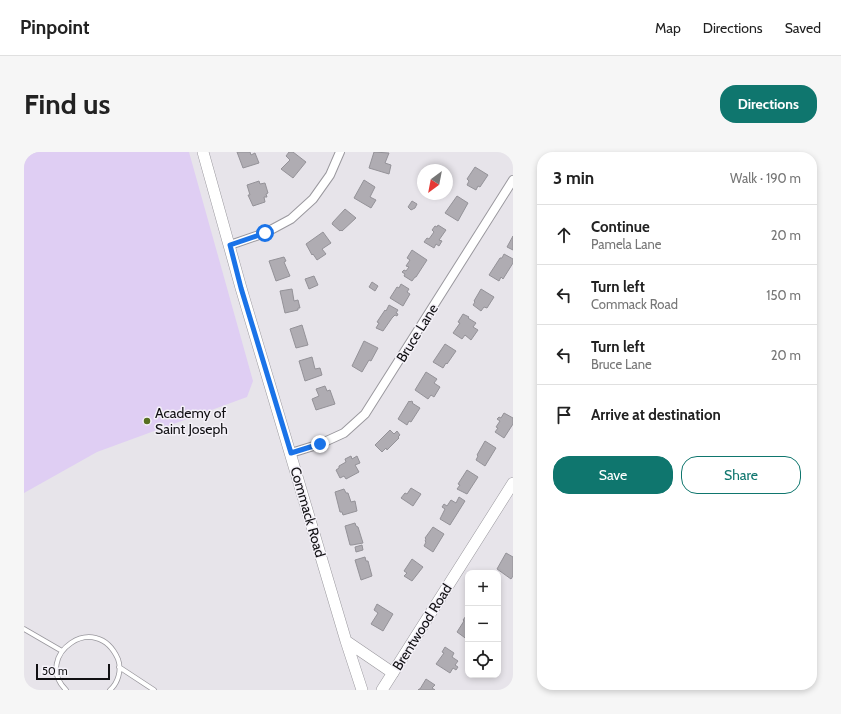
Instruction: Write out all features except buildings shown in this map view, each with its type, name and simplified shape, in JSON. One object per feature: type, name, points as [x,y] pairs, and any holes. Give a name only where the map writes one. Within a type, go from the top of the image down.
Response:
[{"type":"street","name":"Commack Road","points":[[203,152],[241,288],[362,690]]},
{"type":"street","points":[[230,245],[265,233],[290,218],[313,199],[330,175],[340,152]]},
{"type":"street","name":"Bruce Lane","points":[[291,453],[320,444],[344,433],[365,414],[513,180]]},
{"type":"street","name":"Brentwood Road","points":[[382,690],[513,483]]},
{"type":"street","points":[[346,641],[393,673]]},
{"type":"lane","points":[[24,630],[62,651]]},
{"type":"lane","points":[[66,690],[62,686],[57,674],[57,662],[62,651],[70,642],[82,638],[94,638],[105,642],[114,651],[119,662],[119,674],[114,686],[110,690]]},
{"type":"lane","points":[[119,667],[154,690]]},
{"type":"shaded area","points":[[24,152],[189,152],[253,381],[247,397],[97,452],[24,493]]},
{"type":"place","name":"Academy of Saint Joseph","points":[[147,421]]},
{"type":"route","points":[[265,233],[230,245],[241,288],[291,453],[320,444]]}]
